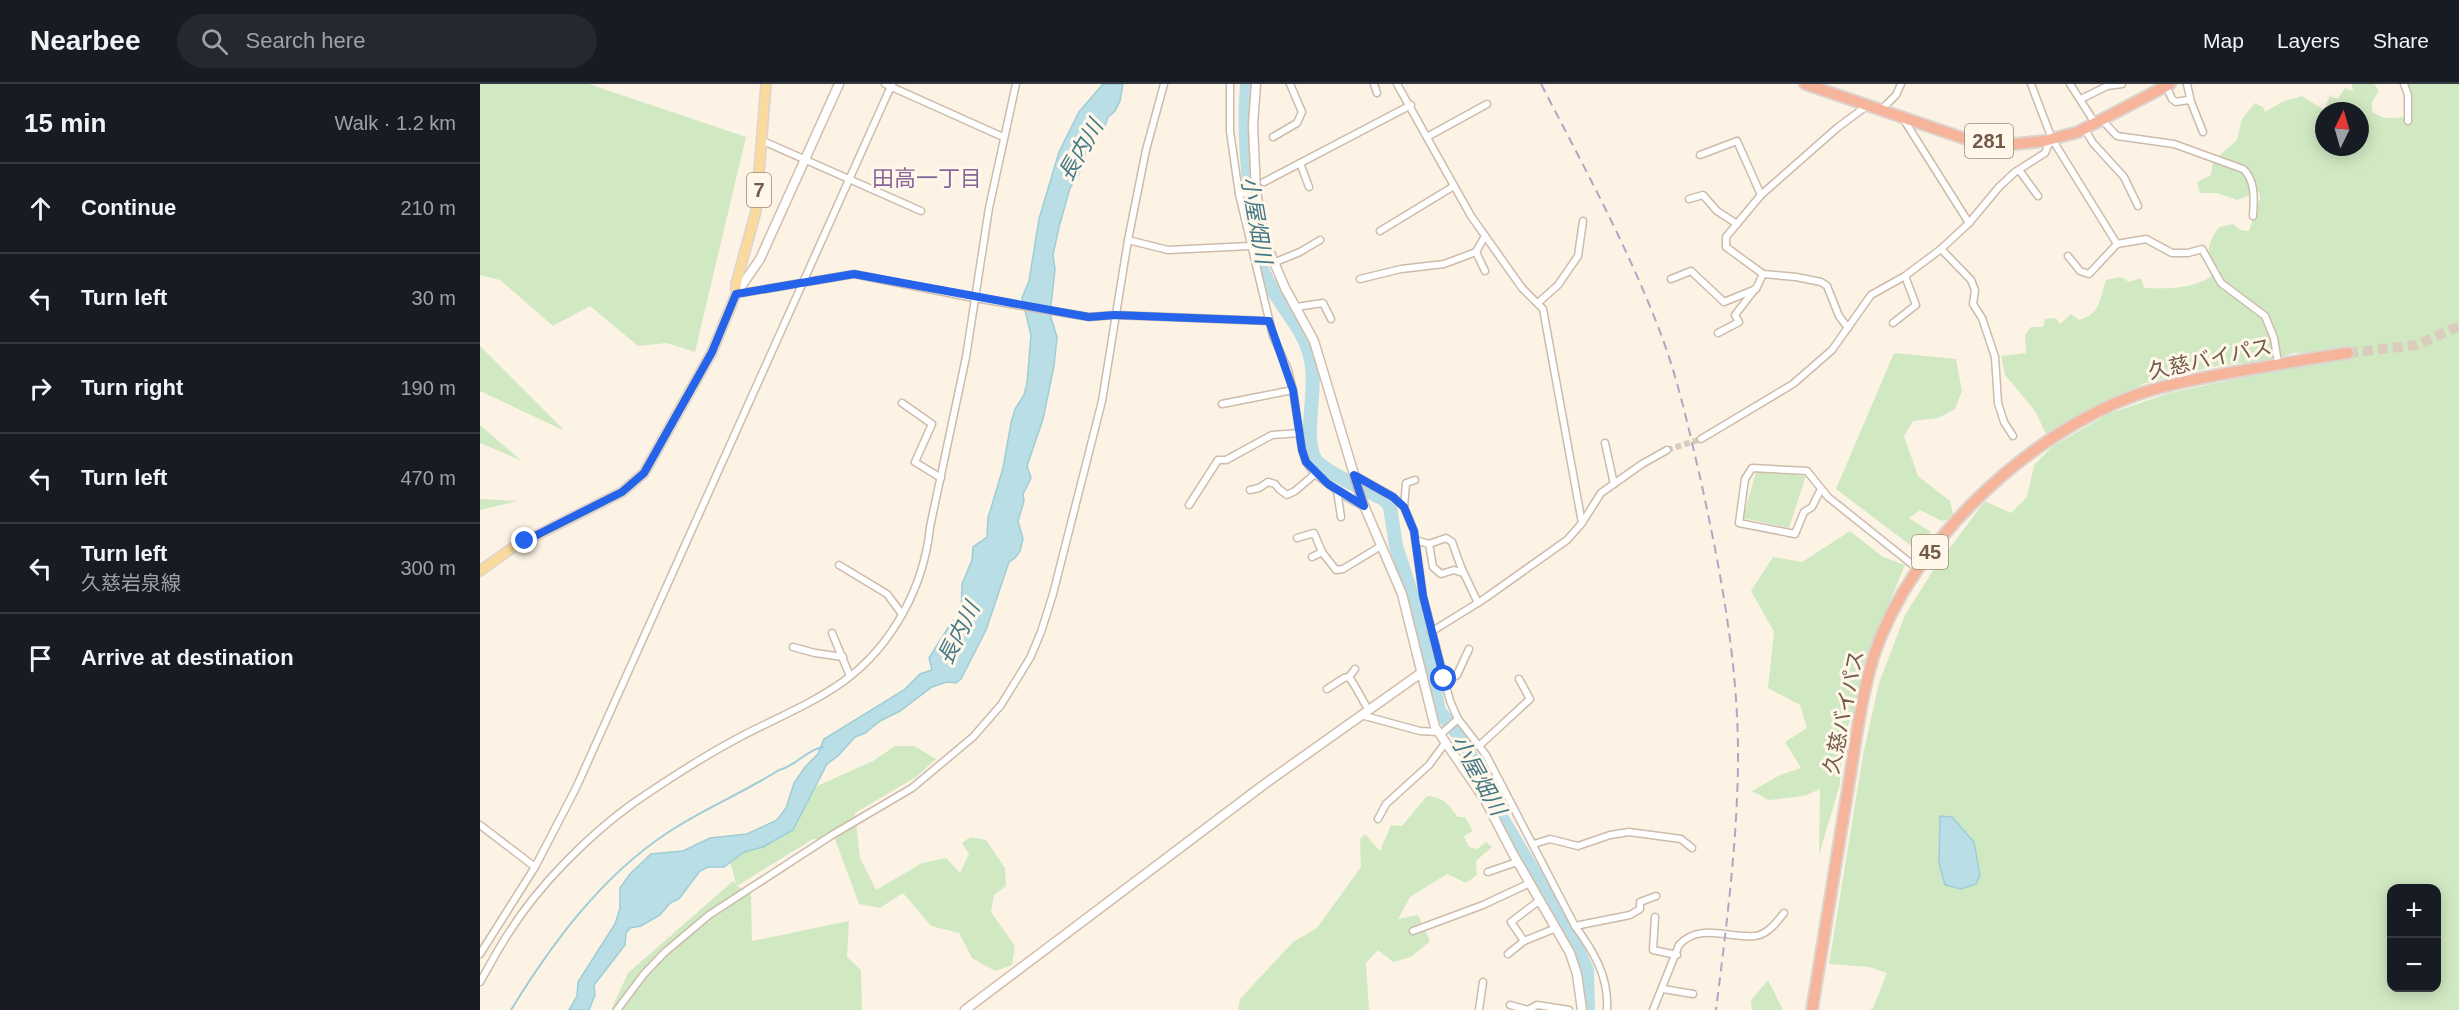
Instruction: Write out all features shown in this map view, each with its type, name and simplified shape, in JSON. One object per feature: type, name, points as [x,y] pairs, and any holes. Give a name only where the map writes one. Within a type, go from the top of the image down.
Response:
[{"type":"highway","name":"281","points":[[1805,84],[1963,138],[2016,144],[2052,139],[2084,128],[2168,85]]},
{"type":"highway","name":"久慈バイパス","points":[[1812,1010],[1865,687],[1885,628],[1918,569],[1959,514],[2054,437],[2133,396],[2185,381],[2277,363],[2348,353]]},
{"type":"main road","name":"7","points":[[480,571],[512,548],[622,492],[644,473],[712,352],[736,294],[736,284],[756,211],[766,84]]},
{"type":"street","points":[[736,294],[760,259],[838,84]]},
{"type":"street","points":[[480,982],[510,929],[551,879],[590,837],[632,804],[727,744],[850,676],[869,661],[902,614],[914,591],[927,553],[930,528],[966,357],[988,208],[1016,84]]},
{"type":"street","points":[[617,1010],[644,974],[687,932],[753,885],[912,788],[973,737],[1001,705],[1030,658],[1053,594],[1102,401],[1109,369],[1115,315],[1128,240],[1146,150],[1164,84]]},
{"type":"street","points":[[1230,84],[1230,131],[1250,246],[1262,285],[1269,321],[1293,390],[1304,456],[1315,474],[1337,491],[1363,504]]},
{"type":"street","points":[[1256,84],[1252,125],[1254,192],[1265,241],[1273,263],[1314,341],[1363,504],[1402,594],[1421,673],[1440,732],[1485,800],[1517,862],[1570,953],[1577,974],[1582,1010]]},
{"type":"street","points":[[1273,136],[1297,123],[1302,112],[1290,84]]},
{"type":"street","points":[[1374,84],[1377,93]]},
{"type":"street","points":[[1397,84],[1485,236],[1522,288],[1539,302],[1543,309],[1582,523]]},
{"type":"street","points":[[1882,110],[1896,95],[1901,84]]},
{"type":"street","points":[[2031,84],[2052,139],[2117,244]]},
{"type":"street","points":[[2070,84],[2099,121],[2117,136],[2174,144],[2243,169],[2249,174],[2253,188],[2253,216]]},
{"type":"street","points":[[2081,99],[2107,86],[2122,84]]},
{"type":"street","points":[[2187,84],[2191,102],[2203,132]]},
{"type":"street","points":[[2404,84],[2408,95],[2408,121]]},
{"type":"street","points":[[480,954],[535,867],[576,788],[850,179],[890,85],[1003,137]]},
{"type":"street","points":[[2168,85],[2172,99],[2176,102],[2188,100],[2191,102]]},
{"type":"street","points":[[1427,137],[1487,104]]},
{"type":"street","points":[[1264,182],[1410,105]]},
{"type":"street","points":[[1848,328],[1839,316],[1827,286],[1821,282],[1796,277],[1763,274],[1726,247],[1726,237],[1761,195],[1837,128],[1868,105]]},
{"type":"street","points":[[1902,117],[1968,223]]},
{"type":"street","points":[[2084,128],[2093,143],[2124,177],[2138,206]]},
{"type":"street","points":[[1701,439],[1793,384],[1832,350],[1871,295],[1905,276],[1941,249],[1968,223],[1999,187],[2045,153],[2052,139]]},
{"type":"street","points":[[762,141],[921,211]]},
{"type":"street","points":[[1700,155],[1737,141],[1761,195]]},
{"type":"street","points":[[1300,163],[1309,187]]},
{"type":"street","points":[[2019,170],[2038,196]]},
{"type":"street","points":[[1380,231],[1454,186]]},
{"type":"street","points":[[1240,194],[1254,192]]},
{"type":"street","points":[[1689,199],[1702,195],[1717,211],[1737,224]]},
{"type":"street","points":[[1539,302],[1557,285],[1578,256],[1583,221]]},
{"type":"street","points":[[1360,279],[1401,269],[1444,264],[1476,252],[1485,236]]},
{"type":"street","points":[[2068,256],[2080,270],[2089,274],[2117,244],[2146,239],[2172,253],[2188,253],[2202,249],[2222,283],[2265,316],[2274,338],[2277,363]]},
{"type":"street","points":[[1128,240],[1168,250],[1250,246]]},
{"type":"street","points":[[1273,263],[1300,252],[1320,240]]},
{"type":"street","points":[[1941,249],[1971,280],[1975,290],[1973,304],[1982,318],[1995,357],[1998,403],[2004,422],[2013,435]]},
{"type":"street","points":[[1476,252],[1485,271]]},
{"type":"street","points":[[1671,279],[1691,272],[1724,302],[1755,289]]},
{"type":"street","points":[[736,294],[854,274],[974,298],[1089,317],[1115,315],[1269,321]]},
{"type":"street","points":[[1718,333],[1739,322],[1735,315],[1755,289],[1763,274]]},
{"type":"street","points":[[1893,323],[1916,304],[1905,276]]},
{"type":"street","points":[[1296,307],[1323,303],[1331,319]]},
{"type":"street","points":[[1222,404],[1293,390]]},
{"type":"street","points":[[902,403],[932,424],[915,462],[941,478]]},
{"type":"street","points":[[1189,505],[1218,460],[1226,460],[1272,435],[1300,433]]},
{"type":"street","points":[[1605,443],[1614,484]]},
{"type":"street","points":[[1431,632],[1478,603],[1567,540],[1582,523],[1601,493],[1642,464],[1667,450]]},
{"type":"street","points":[[1821,489],[1812,507],[1804,512],[1795,534],[1739,523],[1745,479],[1752,468],[1807,471],[1821,489],[1918,569]]},
{"type":"street","points":[[1250,490],[1259,488],[1268,482],[1275,484],[1287,495],[1295,492],[1315,474]]},
{"type":"street","points":[[1355,478],[1393,497],[1404,507],[1414,531],[1418,574],[1431,632],[1456,721],[1479,746],[1534,844],[1575,926],[1594,952],[1602,970],[1608,997],[1607,1010]]},
{"type":"street","points":[[1404,507],[1406,483],[1415,480]]},
{"type":"street","points":[[1337,491],[1341,517]]},
{"type":"street","points":[[1297,538],[1314,533],[1322,552],[1336,570],[1342,569],[1381,546]]},
{"type":"street","points":[[1415,540],[1429,544],[1446,538],[1452,542],[1463,573],[1478,603]]},
{"type":"street","points":[[1429,544],[1433,567],[1441,574],[1454,570],[1463,573]]},
{"type":"street","points":[[1312,557],[1322,552]]},
{"type":"street","points":[[838,565],[887,594],[902,614]]},
{"type":"street","points":[[832,633],[850,676]]},
{"type":"street","points":[[793,647],[843,657]]},
{"type":"street","points":[[1444,682],[1457,675],[1469,649]]},
{"type":"street","points":[[1327,689],[1349,677],[1355,669]]},
{"type":"street","points":[[965,1010],[1368,709],[1421,673]]},
{"type":"street","points":[[1349,677],[1368,709]]},
{"type":"street","points":[[1479,746],[1530,699],[1519,679]]},
{"type":"street","points":[[1360,715],[1420,731],[1440,732],[1456,721]]},
{"type":"street","points":[[1378,819],[1386,804],[1429,765],[1446,742]]},
{"type":"street","points":[[480,825],[535,867]]},
{"type":"street","points":[[1534,844],[1550,839],[1578,846],[1610,835],[1629,832],[1681,839],[1692,848]]},
{"type":"street","points":[[1488,872],[1517,862]]},
{"type":"street","points":[[1413,931],[1483,905],[1530,883]]},
{"type":"street","points":[[1575,926],[1630,915],[1640,909],[1640,902],[1656,896]]},
{"type":"street","points":[[1524,941],[1511,922],[1540,900]]},
{"type":"street","points":[[1653,1010],[1677,955],[1679,945],[1684,940],[1704,932],[1757,936],[1774,926],[1784,913]]},
{"type":"street","points":[[1655,917],[1653,950],[1677,955]]},
{"type":"street","points":[[1508,954],[1524,941],[1556,928]]},
{"type":"street","points":[[1479,1010],[1483,982]]},
{"type":"street","points":[[1663,989],[1694,994]]},
{"type":"street","points":[[1510,1005],[1528,1010],[1537,1005],[1569,1010]]},
{"type":"green space","points":[[480,84],[589,84],[746,137],[695,352],[667,343],[638,346],[590,306],[553,326],[500,280],[480,275]]},
{"type":"green space","points":[[2352,84],[2374,84],[2379,91],[2372,102],[2372,112],[2385,118],[2413,117],[2407,107],[2408,84],[2459,84],[2459,1010],[1869,1010],[1873,1008],[1887,973],[1869,967],[1829,964],[1863,755],[1879,683],[1905,615],[1934,569],[1985,501],[2011,513],[2027,497],[2034,465],[2053,446],[2108,414],[2169,393],[2269,372],[2328,352],[2294,353],[2271,360],[2217,366],[2142,384],[2122,398],[2046,434],[2035,411],[2005,375],[2001,356],[2026,353],[2025,335],[2031,327],[2043,327],[2045,319],[2056,318],[2060,324],[2071,314],[2079,320],[2092,314],[2098,305],[2106,280],[2121,277],[2129,282],[2141,278],[2144,288],[2185,286],[2204,281],[2220,269],[2210,259],[2209,254],[2210,243],[2215,233],[2219,227],[2233,224],[2240,230],[2249,231],[2260,198],[2259,192],[2237,200],[2217,193],[2200,193],[2197,182],[2211,175],[2213,161],[2237,140],[2242,119],[2255,103],[2263,107],[2265,112],[2282,102],[2302,96],[2315,104],[2315,156],[2369,156],[2369,102],[2327,102],[2330,96],[2338,99],[2345,88],[2353,91]],"holes":[[[1940,816],[1974,842],[1976,857],[1939,863]]]},
{"type":"green space","points":[[480,346],[565,431],[480,391]]},
{"type":"green space","points":[[1894,353],[1956,359],[1962,391],[1955,409],[1938,418],[1913,421],[1904,436],[1918,476],[1950,501],[1954,519],[1942,521],[1920,510],[1909,518],[1931,532],[1918,551],[1836,489]]},
{"type":"green space","points":[[480,425],[522,461],[480,443]]},
{"type":"green space","points":[[1756,472],[1806,476],[1789,528],[1743,518]]},
{"type":"green space","points":[[480,499],[518,501],[480,510]]},
{"type":"green space","points":[[1850,531],[1883,557],[1905,565],[1863,667],[1856,707],[1843,737],[1840,784],[1819,855],[1820,789],[1804,796],[1769,800],[1752,791],[1780,775],[1801,768],[1785,742],[1807,728],[1800,705],[1768,688],[1774,632],[1751,591],[1773,557],[1802,562]]},
{"type":"green space","points":[[895,746],[914,746],[936,759],[916,777],[855,813],[860,858],[876,890],[922,863],[946,858],[960,873],[969,854],[962,843],[970,837],[986,840],[1005,868],[1006,886],[994,895],[991,912],[1015,946],[1012,965],[995,971],[972,958],[959,933],[931,926],[903,893],[880,908],[859,904],[835,839],[813,839],[737,886],[751,894],[752,941],[849,921],[847,957],[861,970],[862,1010],[611,1010],[628,973],[733,881],[736,884],[730,861],[744,852],[763,847],[793,830],[817,786],[873,761]]},
{"type":"green space","points":[[1427,796],[1442,800],[1458,817],[1465,817],[1473,831],[1464,836],[1469,847],[1477,849],[1486,842],[1492,847],[1476,861],[1477,875],[1466,883],[1447,874],[1410,897],[1398,919],[1418,915],[1430,941],[1411,957],[1393,962],[1378,950],[1366,963],[1369,1010],[1238,1010],[1240,999],[1293,942],[1317,928],[1361,867],[1360,839],[1365,834],[1380,851],[1391,825],[1402,826]]},
{"type":"green space","points":[[1768,980],[1783,1010],[1752,1010],[1751,1000]]},
{"type":"water","name":"長内川","points":[[1103,84],[1123,84],[1120,101],[1115,111],[1108,117],[1104,129],[1086,147],[1079,174],[1070,188],[1059,227],[1053,255],[1055,269],[1050,314],[1057,337],[1054,366],[1043,419],[1027,466],[1031,478],[1023,494],[1024,501],[1018,521],[1023,539],[1020,551],[1009,562],[986,630],[961,679],[956,683],[947,682],[932,687],[900,711],[855,737],[838,756],[827,764],[793,830],[763,847],[744,852],[724,867],[708,867],[700,871],[679,899],[670,903],[660,915],[641,926],[630,928],[626,933],[625,945],[594,985],[595,995],[589,1010],[569,1010],[577,996],[578,982],[615,924],[620,908],[620,888],[630,874],[651,854],[683,851],[710,838],[747,834],[777,820],[786,808],[794,783],[818,754],[824,739],[904,690],[920,674],[932,670],[929,658],[951,623],[961,614],[962,584],[972,560],[973,547],[987,537],[988,518],[1003,468],[1011,423],[1027,383],[1031,335],[1022,298],[1029,281],[1039,219],[1059,152],[1079,112]]},
{"type":"water","points":[[1940,816],[1952,817],[1974,842],[1980,875],[1976,884],[1961,889],[1945,885],[1939,863]]},
{"type":"waterway","name":"小屋畑川","points":[[1247,84],[1246,150],[1258,252],[1269,284],[1301,334],[1310,356],[1313,382],[1311,449],[1319,464],[1385,500],[1390,507],[1396,546],[1424,632],[1439,711],[1464,741],[1490,798],[1570,933],[1587,970],[1588,1010]]},
{"type":"waterway","points":[[511,1010],[561,936],[599,891],[643,850],[695,816],[791,765],[811,751],[823,747]]},
{"type":"tunnel","points":[[2348,353],[2417,345],[2459,326]]},
{"type":"tunnel","points":[[1667,450],[1701,439]]},
{"type":"railway","points":[[1541,84],[1621,240],[1662,337],[1683,407],[1715,548],[1732,656],[1738,728],[1733,857],[1716,1010]]},
{"type":"district","name":"田高一丁目","points":[[927,178]]},
{"type":"route","points":[[525,541],[606,502],[633,484],[644,473],[720,337],[736,294],[854,274],[974,298],[1089,317],[1115,315],[1269,321],[1272,336],[1288,370],[1306,462],[1315,474],[1328,484],[1364,506],[1354,475],[1393,497],[1404,507],[1414,531],[1418,574],[1444,679]]}]
